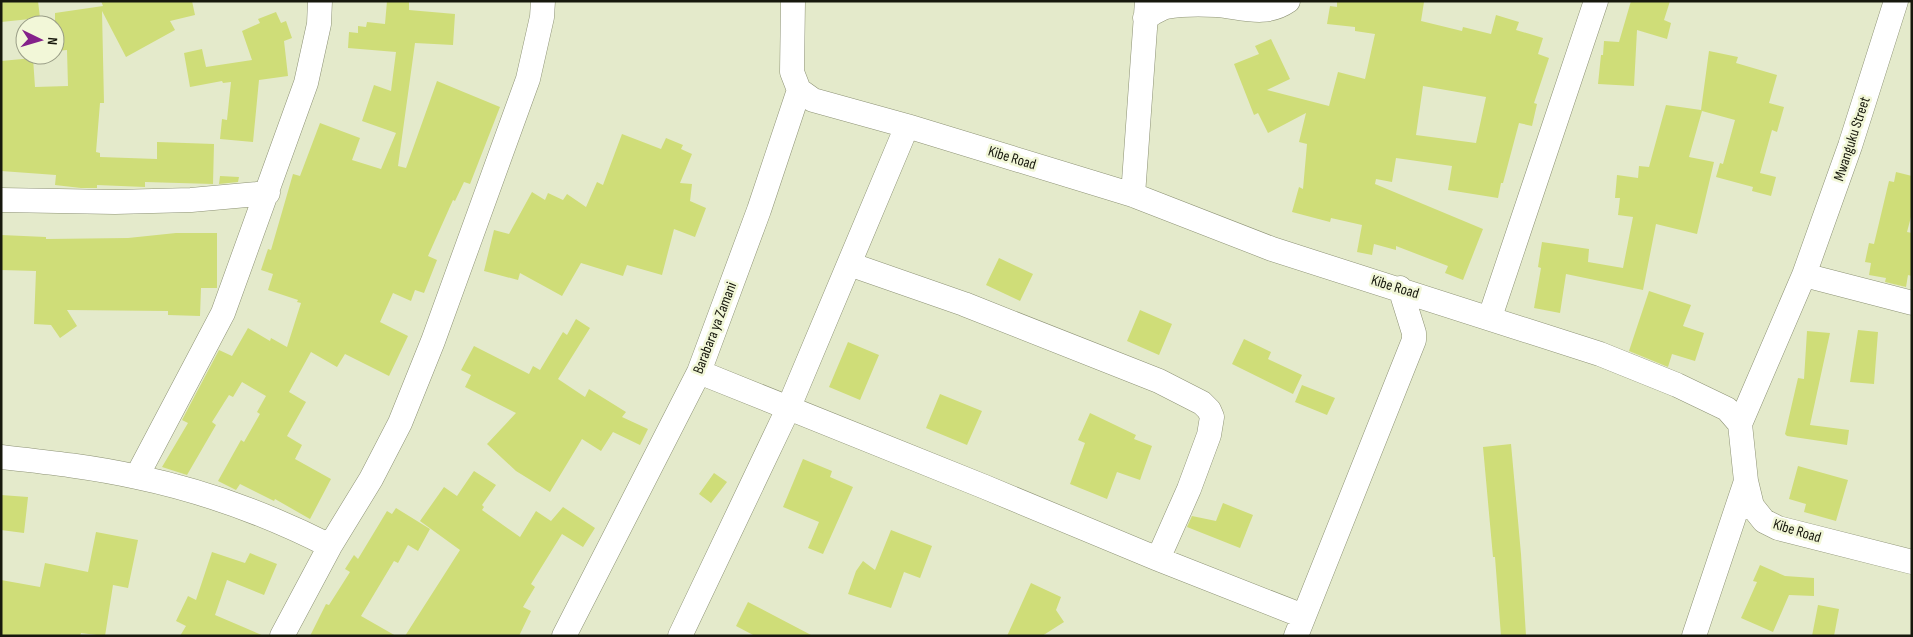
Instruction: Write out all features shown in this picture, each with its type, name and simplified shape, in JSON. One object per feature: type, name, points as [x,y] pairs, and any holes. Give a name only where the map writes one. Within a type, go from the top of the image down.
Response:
[{"type":"street","points":[[136,476],[223,313],[268,193],[306,83],[319,24],[320,1]]},
{"type":"street","points":[[282,636],[330,546],[371,479],[400,423],[433,341],[528,79],[542,17],[543,1]]},
{"type":"street","points":[[793,1],[792,72],[799,90]]},
{"type":"street","points":[[1133,195],[1146,10],[1188,4],[1257,11],[1269,10],[1288,1]]},
{"type":"street","name":"Mwanguku Street","points":[[1740,424],[1804,275],[1850,146],[1896,1]]},
{"type":"street","points":[[1490,317],[1593,3]]},
{"type":"street","name":"Kibe Road","points":[[799,90],[813,100],[907,126],[1133,195],[1272,249],[1400,288],[1600,354],[1676,385],[1728,409],[1740,424],[1746,481],[1752,506],[1764,521],[1778,528],[1912,562]]},
{"type":"street","name":"Barabara ya Zamani","points":[[564,636],[699,372],[759,210],[799,90]]},
{"type":"street","points":[[680,636],[788,409],[907,126]]},
{"type":"street","points":[[1,200],[106,202],[190,200],[268,193]]},
{"type":"street","points":[[849,264],[964,304],[1123,366],[1159,381],[1202,403],[1209,410],[1212,417],[1209,435],[1189,489],[1158,560]]},
{"type":"street","points":[[1804,275],[1912,303]]},
{"type":"street","points":[[699,372],[985,486],[1158,560],[1299,626],[1414,340],[1414,333],[1400,288]]},
{"type":"street","points":[[1,457],[136,476],[237,505],[292,527],[330,546]]},
{"type":"street","points":[[1694,636],[1746,481]]},
{"type":"building","points":[[1,1],[38,1],[40,15],[15,15],[15,21],[1,22]]},
{"type":"building","points":[[101,1],[192,1],[195,15],[170,21],[175,30],[126,57],[102,11],[104,103],[100,103],[96,152],[100,153],[100,157],[157,159],[157,142],[214,144],[213,184],[145,182],[145,187],[97,185],[97,188],[81,188],[55,185],[56,175],[1,171],[1,61],[15,60],[15,65],[33,65],[35,87],[68,86],[65,15],[55,15],[55,13],[103,6]]},
{"type":"building","points":[[387,1],[409,1],[409,10],[455,14],[453,45],[415,43],[398,166],[406,168],[437,81],[500,107],[470,184],[464,182],[455,201],[453,200],[428,256],[437,260],[424,293],[415,290],[411,301],[393,293],[380,322],[408,336],[389,376],[345,354],[337,367],[311,352],[289,392],[306,402],[287,436],[302,445],[295,459],[331,479],[310,519],[275,499],[274,501],[240,484],[236,490],[218,481],[241,440],[244,442],[260,414],[257,412],[266,396],[242,382],[233,397],[229,395],[212,422],[216,425],[187,475],[162,467],[188,423],[182,420],[219,350],[232,356],[248,328],[270,341],[271,338],[287,347],[301,303],[297,302],[298,300],[268,290],[273,274],[261,270],[268,249],[271,250],[293,174],[300,176],[320,123],[360,138],[352,160],[381,169],[396,133],[362,121],[374,85],[391,91],[396,52],[348,48],[349,32],[358,33],[358,26],[366,27],[367,22],[385,24]]},
{"type":"building","points":[[1337,1],[1424,2],[1421,21],[1462,31],[1463,27],[1491,34],[1496,15],[1519,22],[1516,30],[1543,38],[1538,54],[1549,58],[1534,103],[1537,104],[1532,126],[1519,123],[1498,198],[1448,190],[1452,166],[1396,158],[1392,182],[1376,179],[1375,184],[1483,229],[1463,280],[1445,273],[1448,266],[1396,246],[1396,250],[1374,244],[1372,255],[1357,252],[1362,225],[1331,218],[1330,222],[1292,212],[1299,187],[1303,189],[1307,144],[1299,142],[1306,113],[1268,133],[1258,113],[1254,115],[1234,64],[1259,54],[1255,46],[1271,39],[1290,79],[1267,90],[1329,106],[1338,72],[1365,79],[1375,34],[1355,31],[1355,27],[1327,24],[1330,6],[1337,7]],"holes":[[[1423,86],[1486,97],[1476,143],[1416,135]]]},
{"type":"building","points":[[1631,1],[1670,1],[1664,20],[1671,23],[1667,39],[1637,30],[1634,86],[1598,84],[1604,41],[1619,42]]},
{"type":"building","points":[[276,12],[281,23],[286,21],[292,38],[284,41],[288,76],[259,80],[253,142],[220,139],[222,119],[227,120],[231,82],[223,83],[222,81],[190,87],[184,53],[202,49],[206,67],[252,60],[242,31],[260,23],[258,19]]},
{"type":"building","points":[[1709,51],[1738,57],[1736,63],[1777,75],[1769,103],[1784,107],[1777,132],[1772,130],[1760,173],[1776,177],[1771,196],[1752,191],[1753,187],[1716,177],[1720,163],[1723,164],[1735,120],[1702,111],[1689,157],[1714,162],[1697,234],[1656,224],[1643,290],[1566,274],[1560,313],[1534,308],[1541,268],[1538,267],[1542,242],[1589,249],[1588,262],[1623,268],[1633,217],[1618,215],[1620,198],[1615,198],[1617,175],[1638,178],[1639,166],[1649,167],[1666,105],[1701,110]]},
{"type":"building","points":[[622,134],[661,149],[666,138],[683,145],[681,149],[692,154],[680,183],[692,184],[690,201],[706,208],[695,237],[674,229],[662,275],[627,265],[623,276],[581,263],[562,296],[520,273],[518,280],[484,271],[494,230],[509,234],[532,192],[545,200],[548,193],[563,200],[567,194],[586,207],[597,182],[603,185]]},
{"type":"building","points":[[1896,172],[1912,176],[1912,213],[1907,232],[1912,233],[1912,276],[1908,275],[1906,287],[1885,282],[1886,278],[1869,275],[1871,263],[1865,262],[1869,243],[1874,244],[1889,181],[1894,182]]},
{"type":"building","points":[[220,176],[239,177],[238,182],[219,184]]},
{"type":"building","points":[[176,233],[217,233],[217,288],[201,288],[200,316],[168,315],[168,311],[67,310],[77,326],[60,338],[51,325],[34,324],[36,271],[1,270],[1,235],[46,237],[46,239],[128,238]]},
{"type":"building","points":[[999,258],[1033,274],[1020,301],[986,285]]},
{"type":"building","points":[[1649,291],[1691,305],[1683,326],[1704,333],[1695,361],[1672,354],[1668,367],[1629,351]]},
{"type":"building","points":[[1140,310],[1172,324],[1159,355],[1127,341]]},
{"type":"building","points":[[576,319],[590,328],[558,379],[585,397],[589,389],[626,412],[622,417],[648,429],[640,445],[613,432],[601,451],[582,439],[550,492],[516,471],[487,444],[516,413],[465,387],[471,375],[461,370],[474,346],[529,374],[533,366],[540,370],[563,332],[567,335]]},
{"type":"building","points":[[1858,330],[1878,332],[1874,384],[1850,382]]},
{"type":"building","points":[[1807,331],[1830,333],[1810,425],[1849,430],[1847,445],[1787,436],[1785,434],[1798,378],[1804,379]]},
{"type":"building","points":[[1244,339],[1271,352],[1268,359],[1302,375],[1293,394],[1232,364]]},
{"type":"building","points":[[848,342],[879,355],[860,400],[829,387]]},
{"type":"building","points":[[1302,385],[1335,398],[1327,415],[1295,402]]},
{"type":"building","points":[[940,394],[982,411],[967,445],[926,428]]},
{"type":"building","points":[[1090,413],[1136,435],[1134,439],[1152,446],[1140,480],[1117,472],[1107,499],[1070,484],[1085,443],[1078,440]]},
{"type":"building","points":[[1511,444],[1526,636],[1501,636],[1495,557],[1493,557],[1483,447]]},
{"type":"building","points":[[803,459],[832,471],[830,477],[853,487],[823,554],[808,548],[819,522],[783,507]]},
{"type":"building","points":[[1798,466],[1848,480],[1836,521],[1804,512],[1806,504],[1789,499]]},
{"type":"building","points":[[474,471],[496,485],[482,505],[484,507],[482,510],[520,537],[536,511],[551,521],[563,507],[595,528],[583,547],[562,534],[531,584],[535,587],[523,607],[531,611],[519,636],[405,636],[460,550],[420,521],[444,487],[457,496]]},
{"type":"building","points":[[714,473],[727,482],[711,503],[699,494]]},
{"type":"building","points":[[1,495],[28,497],[24,533],[1,530]]},
{"type":"building","points":[[1223,503],[1253,515],[1240,548],[1187,527],[1192,516],[1216,521]]},
{"type":"building","points":[[396,508],[430,529],[418,551],[408,545],[398,563],[394,561],[361,616],[396,636],[310,636],[326,604],[329,605],[350,572],[345,569],[354,555],[358,559],[387,511],[392,514]]},
{"type":"building","points":[[891,530],[932,546],[920,578],[904,572],[891,608],[848,594],[856,571],[863,561],[875,570]]},
{"type":"building","points":[[96,532],[138,540],[128,588],[113,585],[105,636],[81,633],[80,636],[1,636],[1,580],[40,587],[45,563],[88,572]]},
{"type":"building","points":[[212,552],[245,563],[250,553],[277,564],[264,595],[227,580],[215,615],[264,636],[180,636],[186,626],[176,621],[188,596],[196,600]]},
{"type":"building","points":[[1760,565],[1785,576],[1814,578],[1814,596],[1789,595],[1773,632],[1741,618],[1757,582],[1753,581]]},
{"type":"building","points":[[1031,583],[1061,597],[1056,610],[1064,622],[1042,636],[1007,636]]},
{"type":"building","points":[[748,602],[813,636],[755,636],[736,626]]},
{"type":"building","points":[[1818,605],[1839,609],[1834,636],[1812,636]]}]
